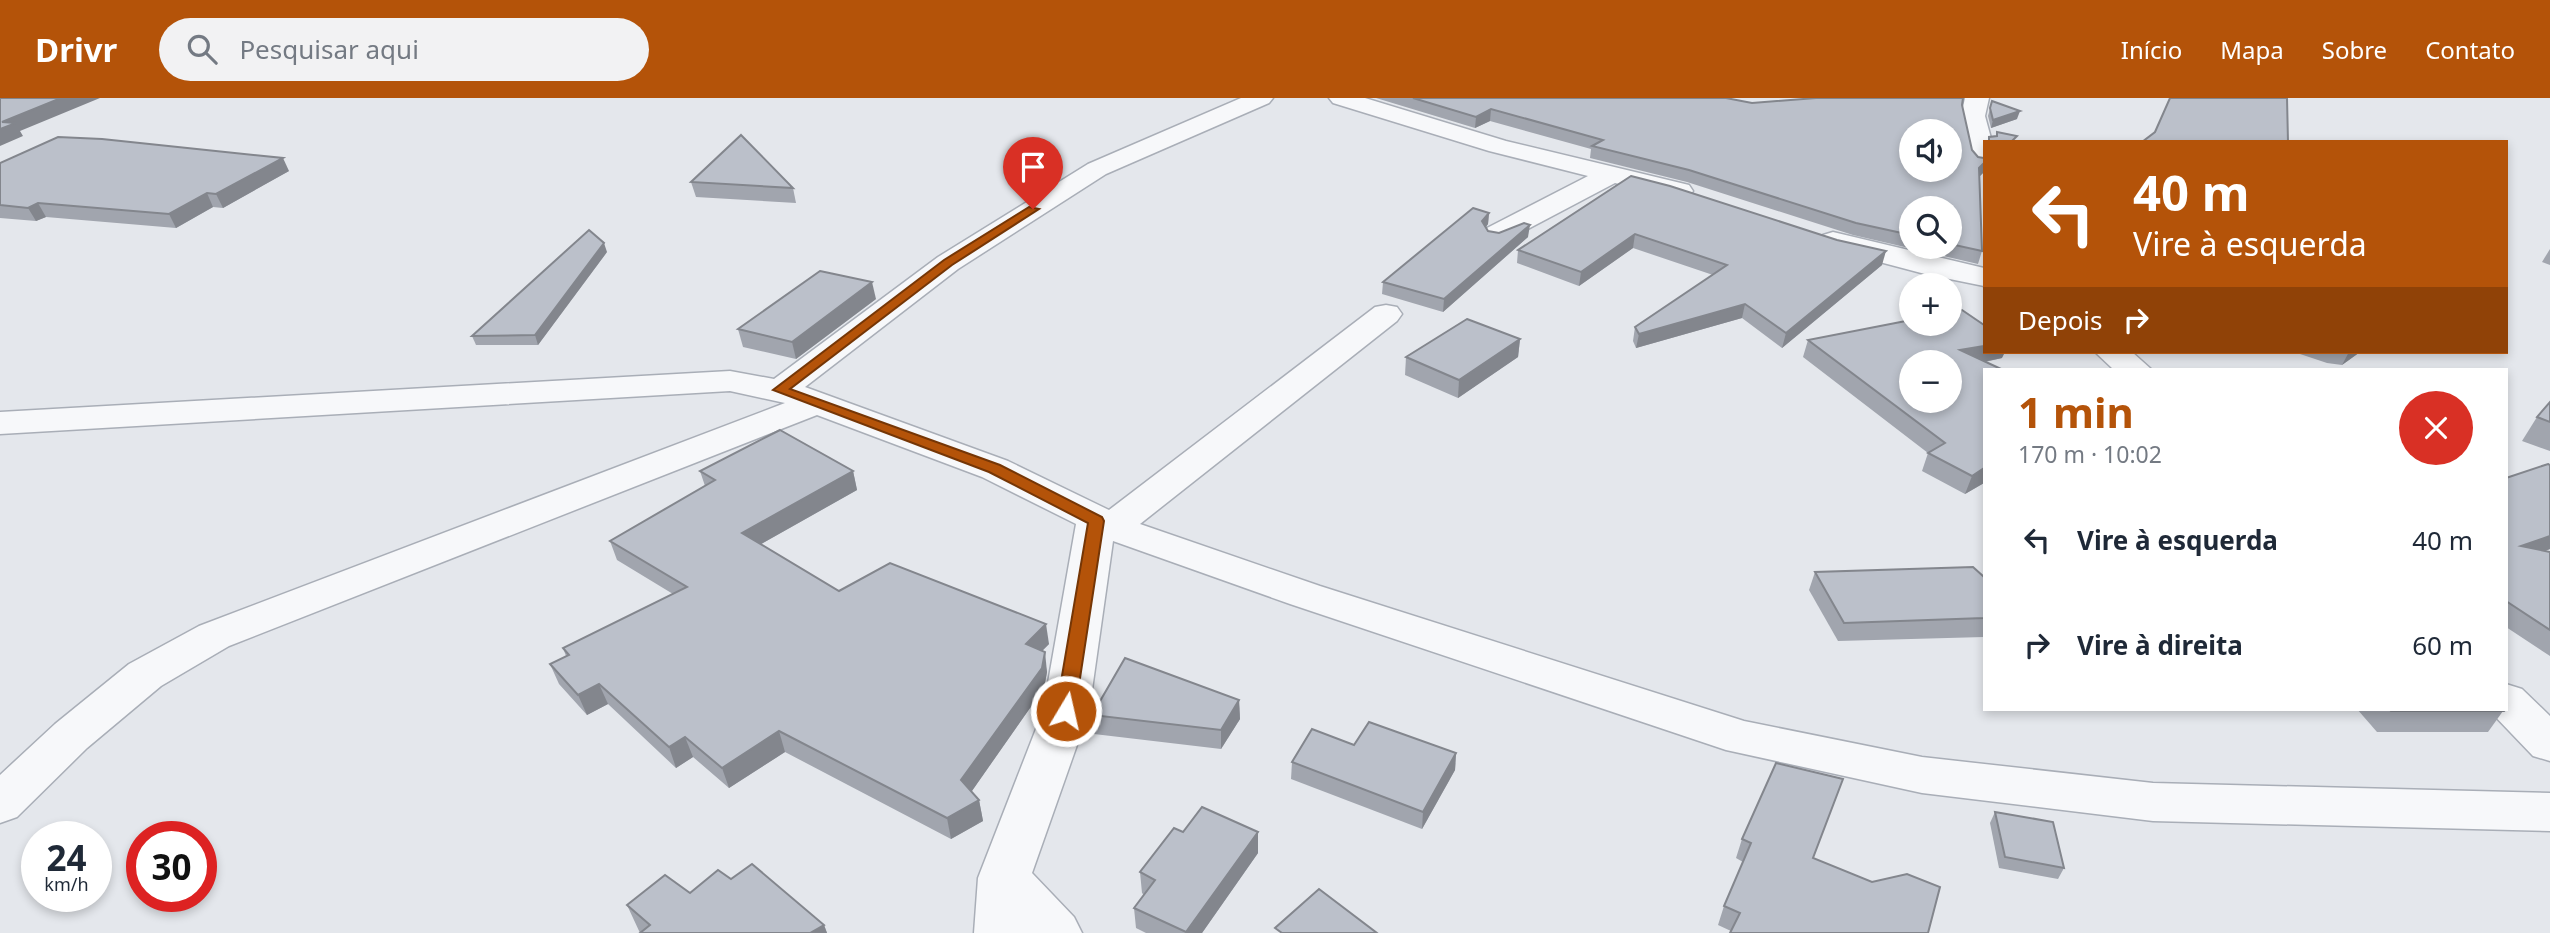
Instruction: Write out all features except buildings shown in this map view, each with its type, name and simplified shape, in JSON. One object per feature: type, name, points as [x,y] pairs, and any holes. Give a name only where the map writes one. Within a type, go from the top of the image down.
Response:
[{"type":"street","points":[[0,804],[71,736],[145,675],[214,636],[798,396],[948,263],[1097,169],[1261,98]]},
{"type":"street","points":[[1341,98],[1498,146],[1702,198]]},
{"type":"street","points":[[1977,98],[1973,116],[1983,158]]},
{"type":"street","points":[[1497,234],[1612,174]]},
{"type":"street","points":[[1804,232],[1925,265],[1983,277]]},
{"type":"street","points":[[1001,933],[1003,878],[1066,711],[1104,524],[1387,314]]},
{"type":"street","points":[[2113,354],[2133,368]]},
{"type":"street","points":[[0,423],[730,381],[798,396],[995,468],[1104,524],[1468,650],[1742,738],[1922,775],[2153,802],[2550,812]]},
{"type":"street","points":[[2508,702],[2550,744]]},
{"type":"street","points":[[1003,878],[1055,933]]},
{"type":"route","points":[[1033,209],[948,263],[780,390],[995,468],[1096,521],[1066,711]]}]
